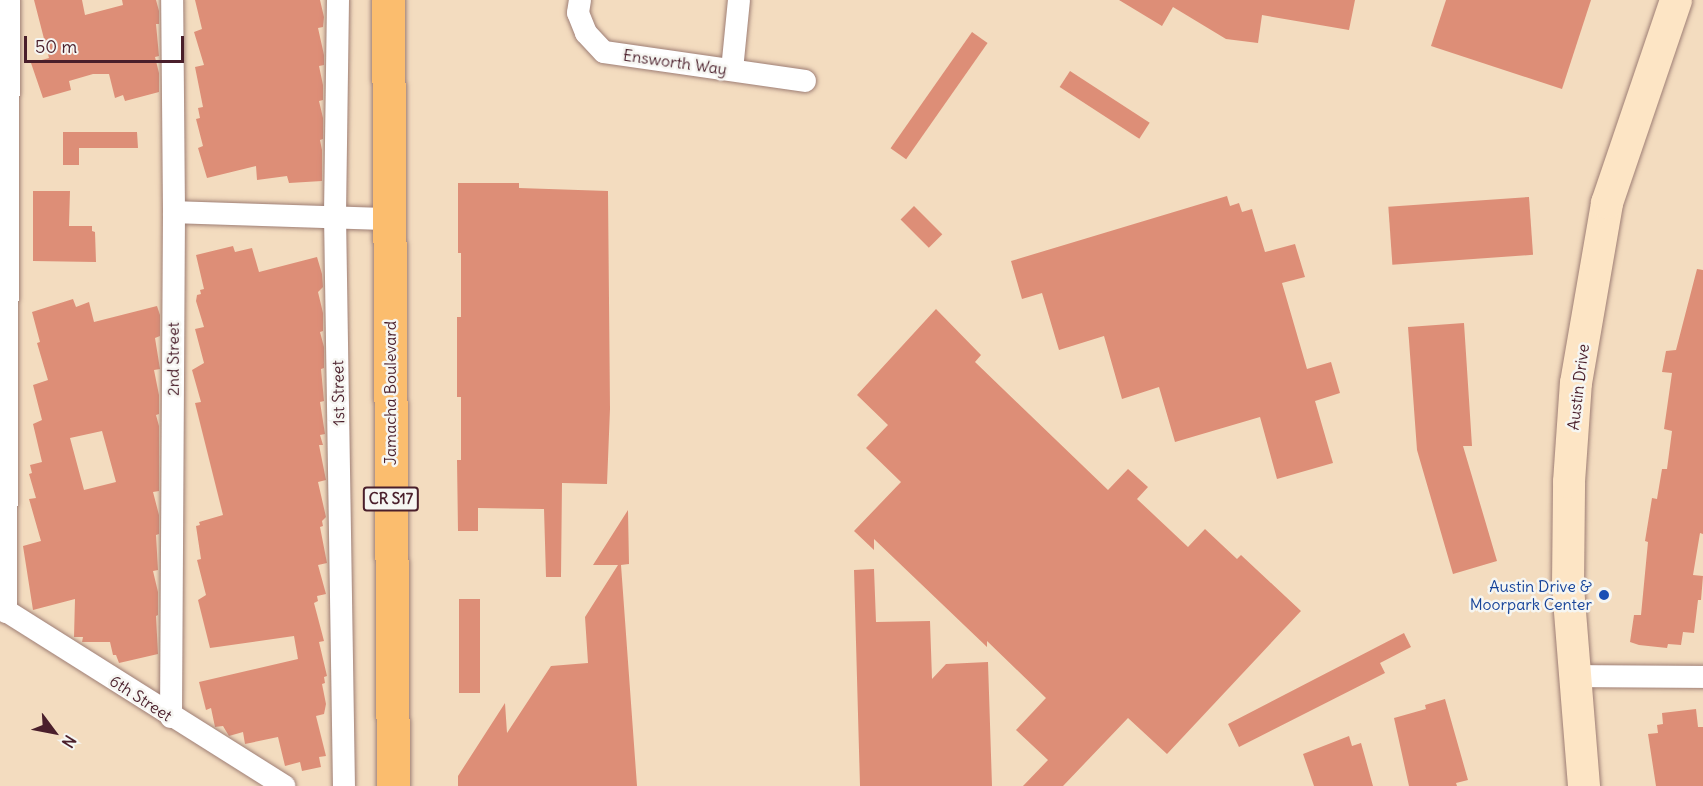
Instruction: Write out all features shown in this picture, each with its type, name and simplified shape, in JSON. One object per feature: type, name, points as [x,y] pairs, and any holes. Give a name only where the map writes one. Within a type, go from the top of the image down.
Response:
[{"type":"main road","name":"Jamacha Boulevard","points":[[388,0],[393,786]]},
{"type":"main road","name":"Austin Drive","points":[[1584,786],[1568,550],[1569,482],[1576,383],[1607,202],[1676,0]]},
{"type":"street","points":[[3,610],[9,0]]},
{"type":"street","name":"2nd Street","points":[[171,717],[174,212],[172,0]]},
{"type":"street","name":"1st Street","points":[[338,0],[336,215],[344,786]]},
{"type":"street","name":"Ensworth Way","points":[[580,0],[578,13],[586,33],[604,52],[805,81]]},
{"type":"street","points":[[732,70],[739,0]]},
{"type":"street","points":[[174,212],[336,215],[389,219]]},
{"type":"street","name":"6th Street","points":[[3,610],[284,786]]},
{"type":"street","points":[[1575,676],[1703,677]]},
{"type":"building","points":[[34,0],[82,0],[85,15],[123,5],[122,0],[156,0],[159,11],[159,24],[156,24],[159,56],[155,57],[159,73],[159,92],[125,101],[123,95],[115,98],[109,74],[93,74],[69,81],[71,90],[43,98],[31,63],[49,58]]},
{"type":"building","points":[[195,0],[320,0],[324,17],[323,27],[318,28],[324,55],[324,65],[319,66],[323,85],[323,100],[319,101],[323,118],[323,139],[320,140],[322,181],[289,183],[287,176],[257,180],[256,166],[207,178],[198,148],[203,146],[196,119],[200,118],[198,108],[203,107],[195,67],[204,65],[194,32],[202,29]]},
{"type":"building","points":[[1119,0],[1355,0],[1349,30],[1262,15],[1258,43],[1226,39],[1173,7],[1162,26]]},
{"type":"building","points":[[1446,0],[1591,0],[1562,89],[1431,46]]},
{"type":"building","points":[[972,32],[988,43],[906,159],[891,148]]},
{"type":"building","points":[[1070,71],[1150,123],[1139,139],[1060,87]]},
{"type":"building","points":[[63,132],[137,132],[138,148],[79,148],[79,165],[63,165]]},
{"type":"building","points":[[458,183],[519,183],[519,188],[608,191],[610,409],[607,484],[562,483],[561,577],[546,577],[544,509],[478,508],[478,531],[458,531],[457,460],[461,460],[461,397],[457,397],[457,317],[461,317],[461,253],[458,253]]},
{"type":"building","points":[[33,191],[70,191],[69,226],[92,226],[92,231],[95,232],[96,262],[33,261]]},
{"type":"building","points":[[1227,196],[1230,206],[1239,203],[1242,212],[1252,209],[1265,252],[1295,244],[1305,277],[1282,283],[1307,369],[1331,362],[1340,393],[1315,401],[1333,463],[1277,479],[1260,417],[1175,442],[1159,387],[1122,399],[1104,336],[1059,350],[1042,293],[1022,299],[1011,261]]},
{"type":"building","points":[[1529,197],[1533,255],[1392,265],[1388,207]]},
{"type":"building","points":[[914,206],[942,234],[929,248],[901,219]]},
{"type":"building","points":[[233,246],[235,252],[252,248],[259,272],[317,257],[322,274],[323,287],[318,292],[323,313],[323,331],[320,332],[324,347],[324,368],[321,369],[324,401],[320,402],[325,434],[320,435],[323,445],[319,445],[326,480],[318,482],[326,517],[322,521],[323,526],[320,527],[327,563],[318,565],[326,594],[317,596],[318,601],[314,603],[324,641],[319,642],[327,676],[324,677],[325,683],[322,684],[326,704],[324,714],[316,716],[326,756],[319,757],[321,767],[302,771],[300,762],[285,766],[278,737],[245,744],[243,732],[229,736],[223,726],[215,727],[211,708],[206,710],[199,682],[298,659],[294,636],[210,648],[198,600],[206,595],[197,560],[201,559],[196,526],[200,525],[199,522],[223,515],[195,403],[201,402],[192,370],[204,363],[195,329],[204,327],[196,301],[197,295],[201,294],[200,290],[204,289],[196,255]]},
{"type":"building","points":[[1697,269],[1703,270],[1703,534],[1700,533],[1693,575],[1703,576],[1701,600],[1698,600],[1694,633],[1683,632],[1681,645],[1668,644],[1667,648],[1639,645],[1630,642],[1634,615],[1641,615],[1648,542],[1645,541],[1652,498],[1657,499],[1662,469],[1667,469],[1672,431],[1664,429],[1672,373],[1662,372],[1666,351],[1676,350]]},
{"type":"building","points":[[73,299],[76,307],[89,302],[94,322],[157,306],[160,315],[160,336],[155,338],[160,369],[154,370],[159,395],[159,414],[156,415],[159,426],[159,491],[153,492],[159,515],[159,534],[156,535],[158,570],[153,571],[158,592],[158,615],[156,616],[158,654],[119,663],[116,655],[113,655],[110,642],[82,642],[83,637],[74,637],[75,599],[33,610],[23,546],[41,541],[29,499],[36,498],[29,474],[32,473],[30,465],[42,462],[33,424],[42,420],[33,385],[48,380],[37,343],[40,342],[32,312]],"holes":[[[102,431],[116,482],[84,490],[70,438]]]},
{"type":"building","points":[[936,309],[981,355],[975,362],[1108,490],[1128,469],[1148,487],[1137,499],[1188,547],[1205,529],[1237,559],[1241,555],[1301,611],[1167,754],[1128,718],[1063,786],[1023,786],[1048,760],[1016,730],[1046,698],[987,641],[987,647],[874,539],[874,550],[854,531],[901,482],[866,448],[888,425],[857,395]]},
{"type":"building","points":[[1464,323],[1472,446],[1463,446],[1497,561],[1453,574],[1417,450],[1408,327]]},
{"type":"building","points":[[628,510],[629,564],[621,565],[637,786],[458,786],[458,776],[505,703],[507,733],[551,666],[588,663],[585,617],[618,565],[593,565]]},
{"type":"building","points":[[874,569],[876,622],[930,621],[932,679],[946,664],[988,662],[992,786],[860,786],[854,570]]},
{"type":"building","points":[[459,599],[480,599],[480,693],[459,693]]},
{"type":"building","points":[[1404,633],[1411,647],[1380,663],[1385,673],[1239,747],[1228,724]]},
{"type":"building","points":[[1445,699],[1468,780],[1456,783],[1457,786],[1409,786],[1394,718],[1426,709],[1425,705]]},
{"type":"building","points":[[1696,709],[1698,727],[1703,727],[1703,786],[1656,786],[1648,734],[1658,733],[1657,725],[1663,724],[1662,713]]},
{"type":"building","points":[[1349,736],[1352,746],[1361,743],[1373,786],[1314,786],[1303,754]]},
{"type":"place","name":"Austin Drive & Moorpark Center","points":[[1604,595]]}]
